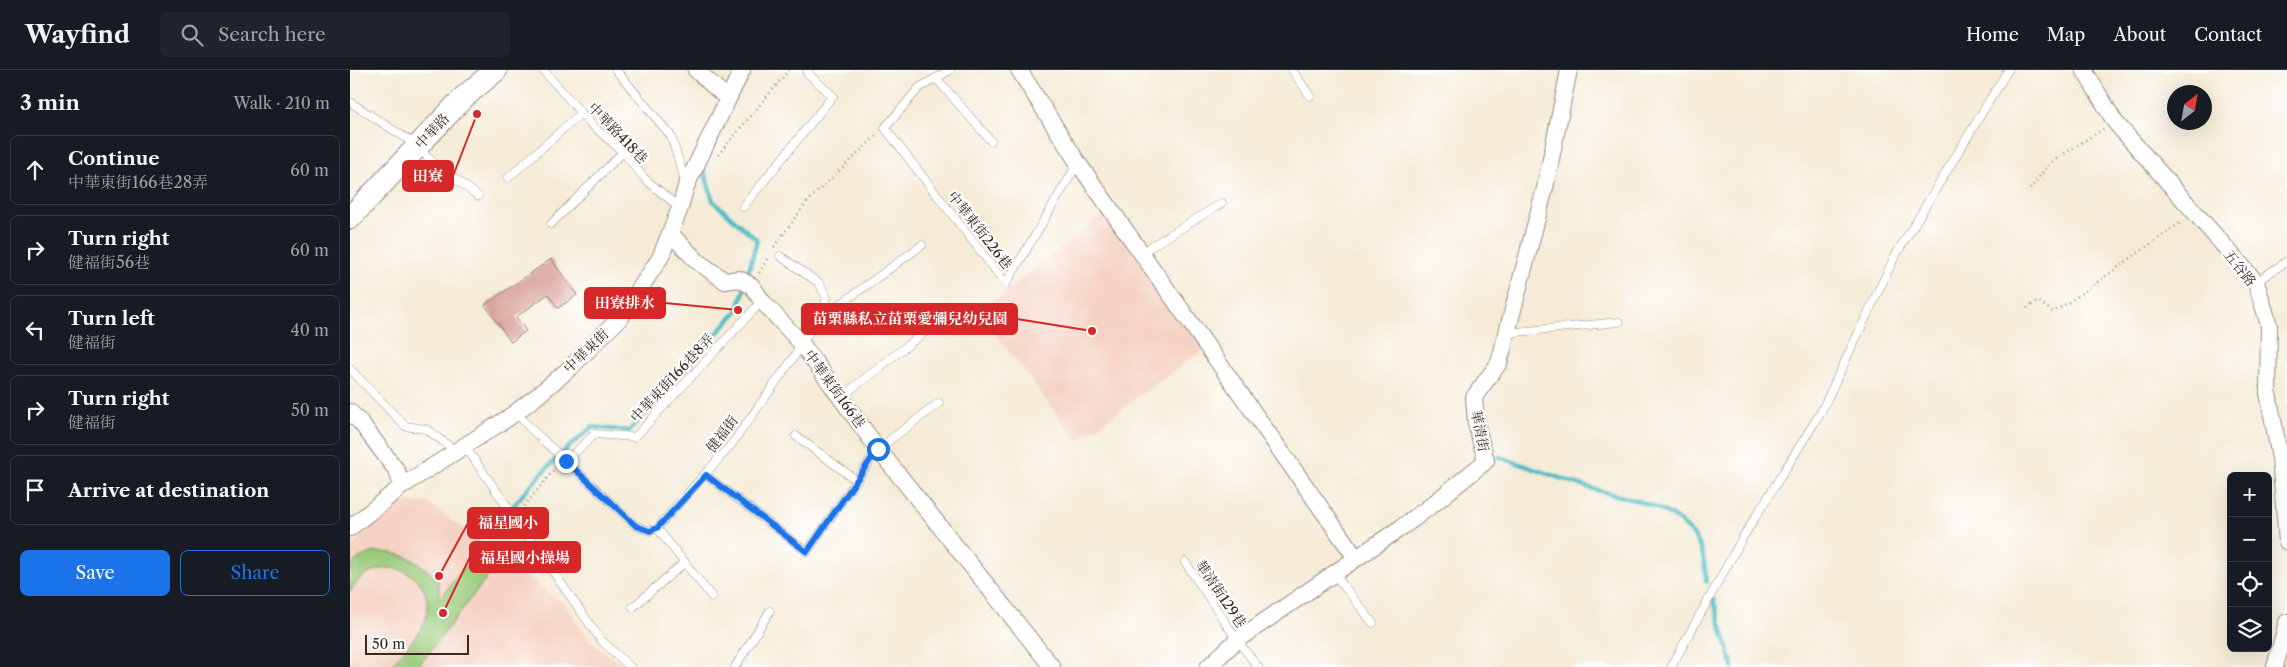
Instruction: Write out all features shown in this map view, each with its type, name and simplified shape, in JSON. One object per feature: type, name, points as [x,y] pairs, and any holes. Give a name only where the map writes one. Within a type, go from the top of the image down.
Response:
[{"type":"street","name":"中華路","points":[[352,211],[418,146],[464,97],[496,70]]},
{"type":"street","points":[[696,70],[727,98]]},
{"type":"street","name":"中華東街","points":[[350,528],[402,486],[516,412],[570,368],[621,316],[649,278],[670,234],[686,186],[742,70]]},
{"type":"street","points":[[1019,70],[1078,163],[1356,558]]},
{"type":"street","name":"華清街","points":[[1208,667],[1237,640],[1335,575],[1432,505],[1486,461],[1476,423],[1474,396],[1499,362],[1545,188],[1569,70]]},
{"type":"street","name":"五谷路","points":[[2084,70],[2115,122],[2194,214],[2256,282],[2268,325],[2268,393],[2280,458],[2287,542]]},
{"type":"street","points":[[670,234],[697,261],[725,282],[746,283]]},
{"type":"street","name":"中華東街166巷","points":[[746,283],[801,343],[878,449],[1052,667]]},
{"type":"street","points":[[351,416],[397,471],[402,486]]},
{"type":"street","points":[[2275,667],[2287,622]]},
{"type":"lane","name":"中華路418巷","points":[[542,70],[581,113],[623,152],[644,178],[680,208]]},
{"type":"lane","points":[[616,70],[671,136],[686,186]]},
{"type":"lane","points":[[743,207],[833,96],[807,73],[809,70]]},
{"type":"lane","points":[[885,128],[919,88],[950,70]]},
{"type":"lane","points":[[1292,70],[1310,96]]},
{"type":"lane","points":[[1671,667],[1743,537],[1821,412],[1894,258],[2008,70]]},
{"type":"lane","points":[[936,78],[991,141]]},
{"type":"lane","points":[[350,102],[418,146],[428,158],[478,196]]},
{"type":"lane","points":[[508,178],[581,113]]},
{"type":"lane","name":"中華東街226巷","points":[[885,128],[1006,284],[1078,163]]},
{"type":"lane","points":[[551,224],[623,152]]},
{"type":"lane","points":[[1142,252],[1222,203]]},
{"type":"lane","name":"健福街","points":[[657,528],[706,475],[737,437],[820,318],[922,245]]},
{"type":"lane","name":"健福街","points":[[780,256],[819,283],[827,298],[820,318]]},
{"type":"lane","points":[[2256,282],[2287,261]]},
{"type":"lane","name":"中華東街166巷8弄","points":[[565,460],[596,434],[635,436],[762,301]]},
{"type":"lane","points":[[841,397],[944,317]]},
{"type":"lane","points":[[1507,333],[1619,322]]},
{"type":"lane","points":[[350,369],[405,426],[426,429],[460,448],[515,517],[601,640],[630,667]]},
{"type":"lane","points":[[706,475],[807,552],[878,449],[938,403]]},
{"type":"lane","points":[[516,412],[554,451],[636,526],[650,531],[657,528],[712,597]]},
{"type":"lane","points":[[796,436],[856,480]]},
{"type":"lane","points":[[633,607],[685,562]]},
{"type":"lane","name":"華清街129巷","points":[[1185,562],[1237,640],[1258,667]]},
{"type":"lane","points":[[1335,575],[1373,623]]},
{"type":"lane","points":[[735,667],[770,611]]},
{"type":"path","points":[[714,161],[789,70]]},
{"type":"path","points":[[2030,188],[2050,163],[2115,122]]},
{"type":"path","points":[[746,283],[807,202],[885,128]]},
{"type":"path","points":[[2027,308],[2038,301],[2053,312],[2194,214]]},
{"type":"path","points":[[515,517],[557,466],[565,460]]},
{"type":"shaded area","points":[[1105,212],[1204,349],[1078,441],[979,313]]},
{"type":"shaded area","points":[[427,502],[566,605],[590,641],[624,667],[350,667],[350,548],[369,529],[403,503]]},
{"type":"green space","points":[[375,552],[403,556],[425,568],[438,582],[440,599],[472,557],[490,573],[418,667],[390,667],[415,637],[425,621],[427,607],[425,595],[420,584],[402,570],[390,568],[363,576],[350,592],[350,575],[353,564],[361,557]]},
{"type":"building","points":[[551,259],[577,295],[558,308],[548,294],[516,317],[526,331],[511,342],[485,305]]},
{"type":"waterway","points":[[703,166],[713,201],[757,240],[747,278]]},
{"type":"waterway","points":[[514,505],[551,464],[592,427],[629,431],[738,310],[745,286]]},
{"type":"waterway","points":[[1499,457],[1582,485],[1644,503],[1668,513],[1679,520],[1697,541],[1704,560],[1706,582]]},
{"type":"waterway","points":[[1713,599],[1733,667]]},
{"type":"place","name":"田寮","points":[[477,114]]},
{"type":"place","name":"田寮排水","points":[[738,310]]},
{"type":"place","name":"苗栗縣私立苗栗愛彌兒幼兒園","points":[[1092,331]]},
{"type":"place","name":"福星國小","points":[[439,576]]},
{"type":"place","name":"福星國小操場","points":[[443,613]]},
{"type":"route","points":[[566,461],[636,526],[650,531],[657,528],[706,475],[807,552],[878,449]]}]
